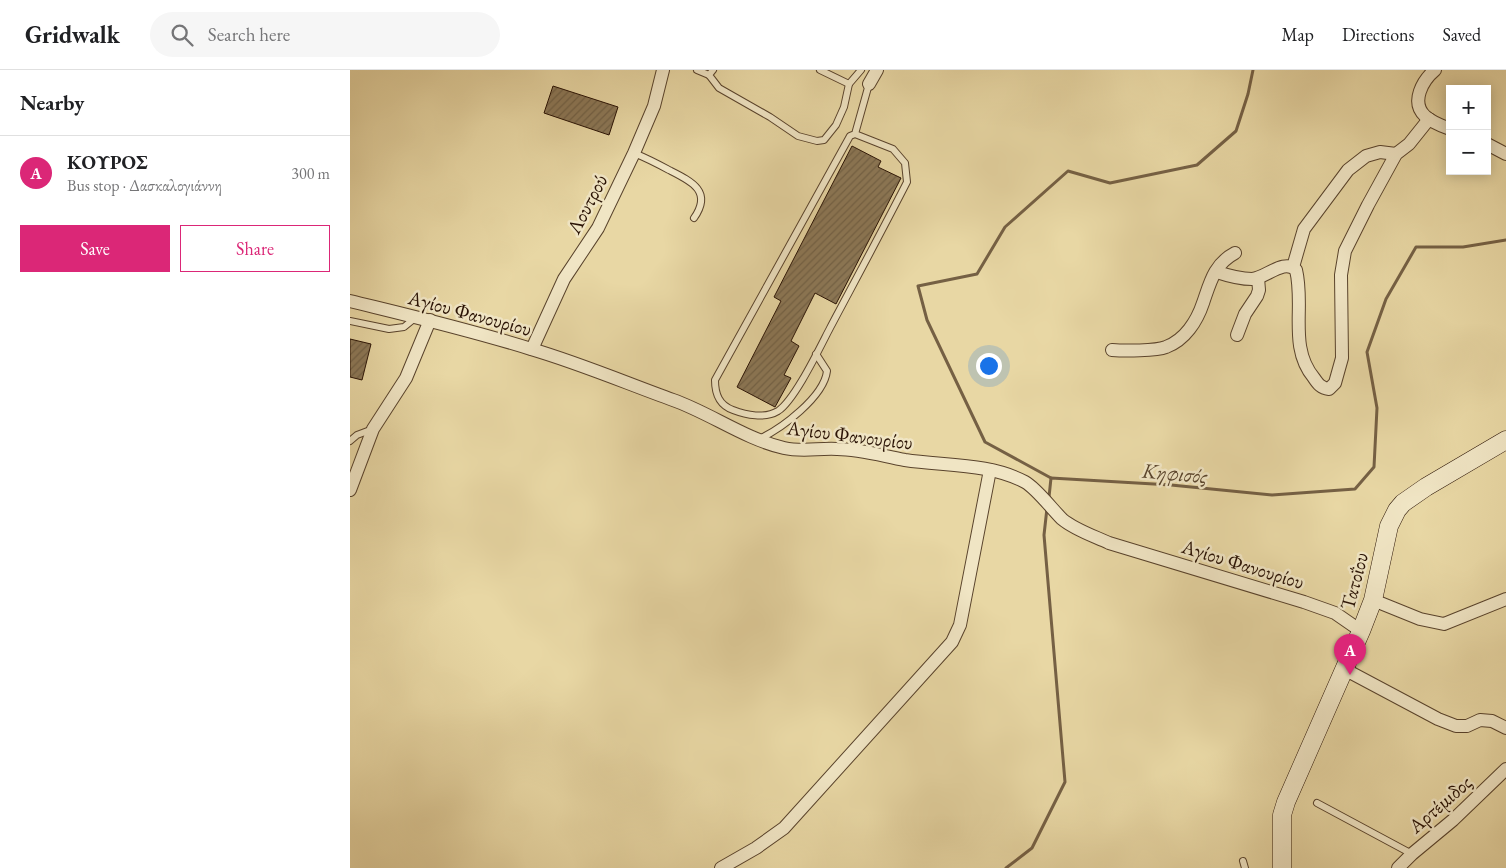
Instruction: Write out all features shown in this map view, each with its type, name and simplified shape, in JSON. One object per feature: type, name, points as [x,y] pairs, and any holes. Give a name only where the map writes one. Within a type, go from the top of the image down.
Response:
[{"type":"main road","name":"Τατοΐου","points":[[1282,868],[1282,815],[1286,802],[1373,600],[1389,526],[1397,510],[1403,503],[1426,487],[1506,440]]},
{"type":"street","name":"Λουτρού","points":[[532,349],[564,279],[598,228],[634,153],[654,106],[663,70]]},
{"type":"street","points":[[869,84],[877,70]]},
{"type":"street","points":[[1435,70],[1428,76],[1422,86],[1418,99],[1419,108],[1423,115],[1446,128]]},
{"type":"street","points":[[1293,267],[1298,274],[1298,329],[1304,364],[1307,371],[1319,385],[1329,389],[1335,383],[1342,358],[1341,275],[1345,251],[1396,154],[1409,144],[1429,119]]},
{"type":"street","points":[[1491,146],[1506,154]]},
{"type":"street","points":[[1293,267],[1304,229],[1348,170],[1366,156],[1380,152],[1396,154]]},
{"type":"street","points":[[1112,350],[1136,351],[1166,348],[1175,342],[1195,322],[1203,304],[1208,285],[1217,272],[1219,264],[1235,253]]},
{"type":"street","points":[[1217,272],[1236,278],[1258,278],[1280,267],[1293,267]]},
{"type":"street","points":[[1237,335],[1245,314],[1257,296],[1259,290],[1258,278]]},
{"type":"street","name":"Αγίου Φανουρίου","points":[[350,301],[430,320],[532,349],[680,402],[758,439],[785,448],[814,450],[836,448],[930,464],[967,466],[990,470],[1026,482],[1064,520],[1087,534],[1109,543],[1304,602],[1335,613],[1361,631]]},
{"type":"street","points":[[350,490],[373,429],[406,378],[430,320]]},
{"type":"street","points":[[721,868],[756,848],[784,828],[952,642],[960,625],[990,470]]},
{"type":"street","points":[[1373,600],[1420,619],[1444,624],[1506,599]]},
{"type":"street","points":[[1344,669],[1438,719],[1456,726],[1466,726],[1480,720],[1492,721],[1506,728]]},
{"type":"street","name":"Αρτέμιδος","points":[[1398,868],[1453,820],[1506,769]]},
{"type":"lane","points":[[697,70],[711,72],[719,88],[770,117],[798,136],[817,141],[824,140],[836,125],[844,107],[849,84],[861,70]]},
{"type":"lane","points":[[820,70],[849,84]]},
{"type":"lane","points":[[855,134],[869,84]]},
{"type":"lane","points":[[855,134],[893,149],[905,163],[907,182],[789,401],[777,412],[765,415],[743,413],[721,402],[715,393],[715,380],[850,136],[855,134]]},
{"type":"lane","points":[[634,153],[692,181],[699,190],[702,200],[694,218]]},
{"type":"lane","points":[[350,321],[389,329],[404,327],[416,317]]},
{"type":"lane","points":[[758,439],[772,433],[810,401],[820,389],[827,371],[816,354]]},
{"type":"lane","points":[[350,441],[356,435],[373,429]]},
{"type":"lane","points":[[1317,803],[1412,854]]},
{"type":"building","points":[[553,86],[618,107],[609,135],[544,113]]},
{"type":"building","points":[[852,146],[881,161],[878,167],[901,178],[836,304],[815,293],[791,341],[799,346],[784,375],[791,378],[775,407],[737,387],[781,301],[774,297]]},
{"type":"building","points":[[350,339],[371,344],[362,380],[350,377]]},
{"type":"waterway","points":[[1051,478],[985,442],[927,320],[918,286],[977,274],[1005,227],[1068,171],[1110,183],[1197,165],[1236,131],[1248,94],[1253,70]]},
{"type":"waterway","name":"Κηφισός","points":[[1049,497],[1051,478],[1171,485],[1272,495],[1355,489],[1374,467],[1377,408],[1367,352],[1386,299],[1416,247],[1463,247],[1506,240]]},
{"type":"waterway","name":"Κηφισός","points":[[1006,868],[1032,848],[1065,782],[1044,535],[1047,508]]},
{"type":"place","name":"ΚΟΥΡΟΣ","points":[[1350,675]]}]
